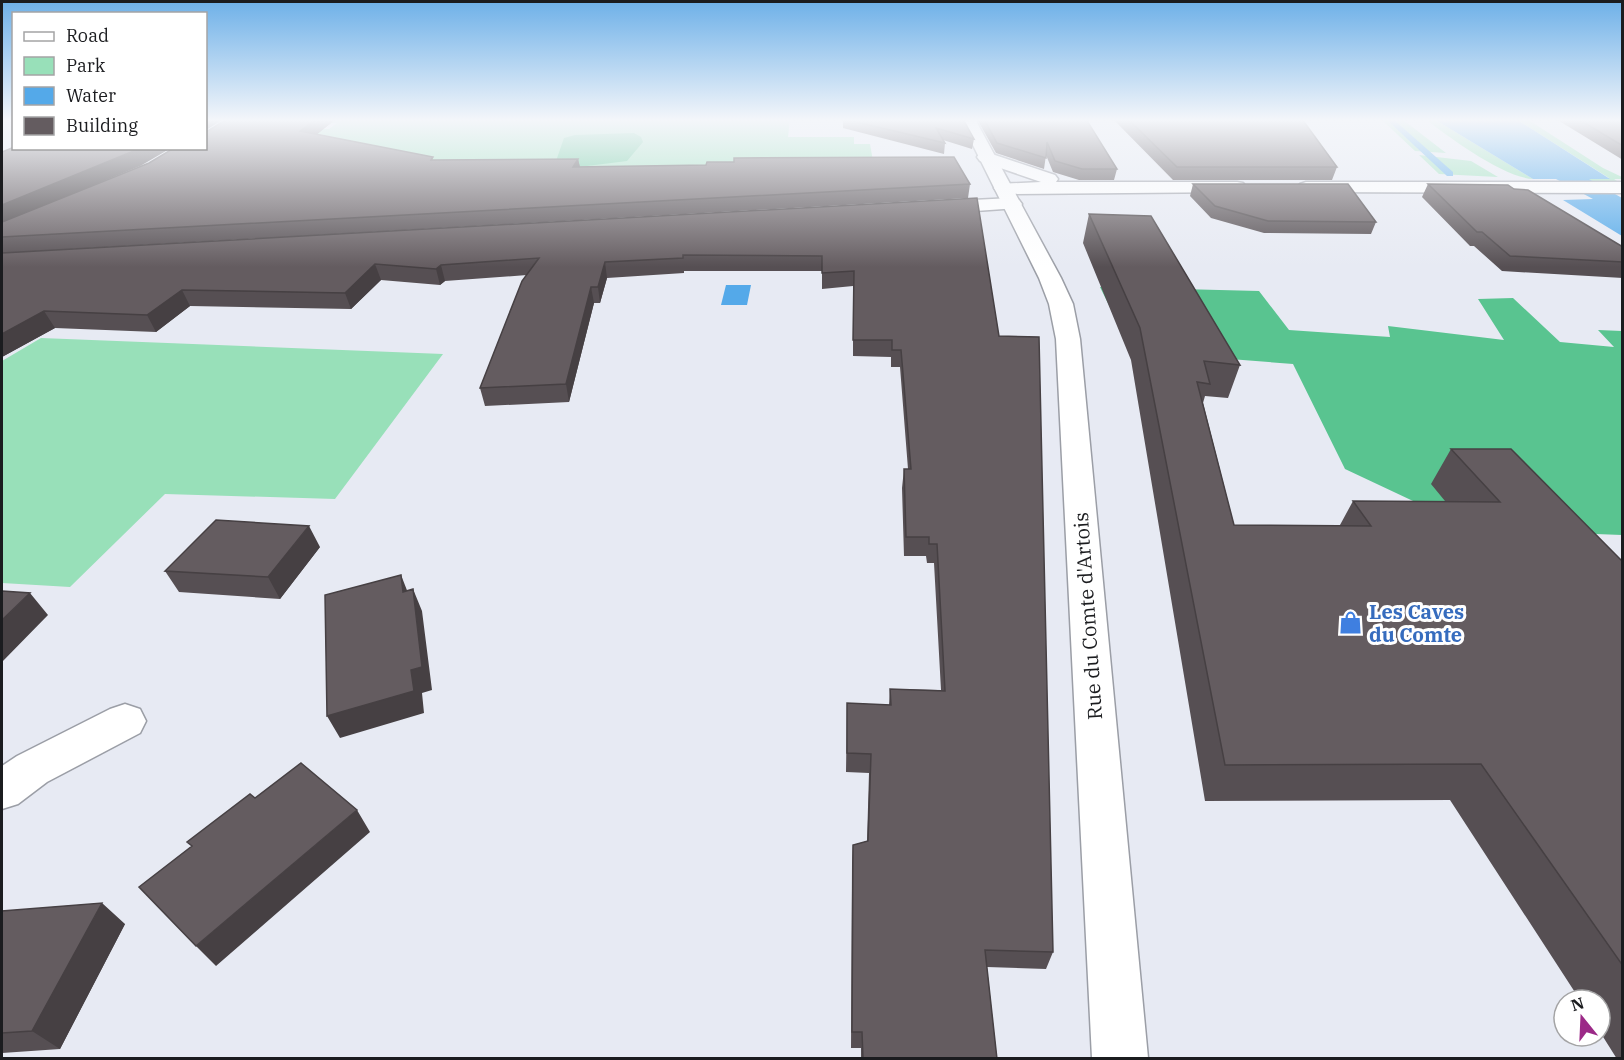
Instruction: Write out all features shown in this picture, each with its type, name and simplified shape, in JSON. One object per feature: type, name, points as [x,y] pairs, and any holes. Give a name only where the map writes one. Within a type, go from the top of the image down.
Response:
[{"type":"main road","name":"Rue du Comte d'Artois","points":[[992,168],[1061,304],[1068,339],[1120,1059]]},
{"type":"main road","points":[[1020,168],[1076,187]]},
{"type":"main road","points":[[912,209],[1076,187],[1254,188]]},
{"type":"main road","points":[[1290,188],[1623,188]]},
{"type":"main road","points":[[2,790],[32,769],[125,721]]},
{"type":"green space","points":[[163,168],[717,168],[102,198]]},
{"type":"green space","points":[[1433,168],[1484,168],[1498,177],[1439,174]]},
{"type":"green space","points":[[1500,168],[1516,168],[1533,179],[1521,177]]},
{"type":"green space","points":[[1594,168],[1604,168],[1622,179],[1614,179],[1620,183],[1595,183],[1588,179],[1609,178]]},
{"type":"green space","points":[[1100,287],[1259,291],[1289,330],[1390,337],[1388,326],[1504,340],[1478,299],[1513,298],[1560,342],[1614,347],[1598,330],[1622,331],[1622,535],[1543,532],[1462,524],[1345,469],[1293,364],[1165,354],[1124,336]]},
{"type":"green space","points":[[41,338],[443,354],[335,499],[165,494],[70,587],[2,583],[2,361]]},
{"type":"water","points":[[1516,168],[1593,168],[1610,179],[1589,179],[1622,198],[1622,236],[1563,200],[1593,199],[1556,179],[1533,179]]},
{"type":"water","points":[[726,285],[751,285],[747,305],[721,305]]},
{"type":"building","points":[[2,168],[91,168],[2,205]]},
{"type":"building","points":[[135,168],[961,168],[970,184],[2,237],[2,222]]},
{"type":"building","points":[[1193,184],[1348,184],[1376,222],[1268,221],[1215,206]]},
{"type":"building","points":[[1428,184],[1508,185],[1514,189],[1528,190],[1623,247],[1623,262],[1510,256],[1482,232],[1477,232]]},
{"type":"building","points":[[977,198],[999,336],[1039,337],[1053,952],[985,950],[997,1059],[863,1059],[862,1032],[852,1032],[853,845],[868,841],[871,754],[847,753],[847,703],[891,705],[890,689],[945,691],[937,544],[929,544],[929,537],[906,537],[904,469],[911,469],[901,350],[892,350],[892,340],[853,340],[854,271],[822,273],[822,256],[683,255],[683,258],[605,262],[598,287],[591,287],[566,384],[480,388],[522,281],[539,258],[441,265],[436,269],[375,264],[345,293],[182,290],[147,315],[44,311],[2,334],[2,253]]},
{"type":"building","points":[[1089,214],[1151,216],[1240,365],[1204,361],[1210,384],[1197,382],[1234,525],[1371,526],[1353,501],[1500,502],[1451,449],[1511,449],[1623,562],[1623,966],[1481,764],[1225,765],[1140,328]]},
{"type":"building","points":[[216,520],[309,526],[268,577],[165,571]]},
{"type":"building","points":[[401,575],[403,592],[413,589],[422,667],[411,670],[414,691],[327,716],[325,595]]},
{"type":"building","points":[[2,591],[30,593],[2,620]]},
{"type":"building","points":[[301,763],[357,810],[196,946],[139,887],[192,846],[187,842],[250,794],[255,798]]},
{"type":"building","points":[[102,903],[32,1031],[2,1033],[2,911]]},
{"type":"waterway","points":[[1444,168],[1450,174]]},
{"type":"place","name":"Les Caves du Comte","points":[[1351,623]]}]
